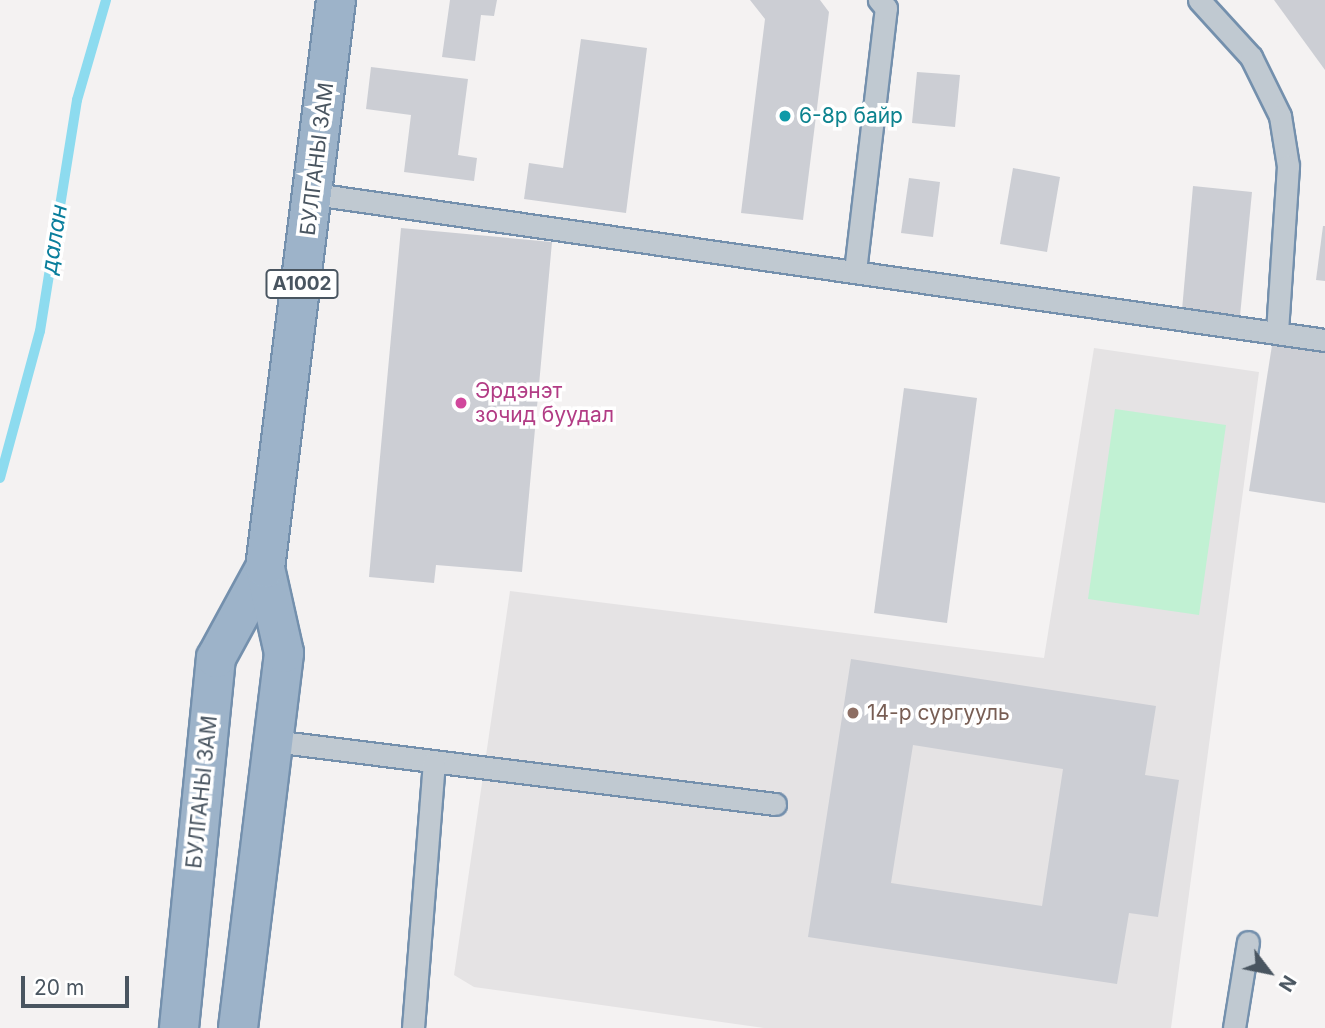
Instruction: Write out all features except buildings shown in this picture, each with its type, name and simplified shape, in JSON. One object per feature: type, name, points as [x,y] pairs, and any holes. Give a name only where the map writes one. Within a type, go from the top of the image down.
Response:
[{"type":"highway","name":"БУЛГАНЫ ЗАМ","points":[[238,1028],[284,653],[265,568],[314,194],[336,0]]},
{"type":"highway","name":"БУЛГАНЫ ЗАМ","points":[[179,1028],[216,658],[265,568]]},
{"type":"lane","points":[[855,271],[886,8],[879,0]]},
{"type":"lane","points":[[1199,0],[1251,57],[1280,116],[1288,166],[1277,333]]},
{"type":"lane","points":[[314,194],[1325,340]]},
{"type":"lane","points":[[273,741],[775,804]]},
{"type":"lane","points":[[412,1028],[434,762]]},
{"type":"lane","points":[[1234,1028],[1248,942]]},
{"type":"shaded area","name":"14-р сургууль","points":[[1094,348],[1259,372],[1171,1028],[764,1028],[474,987],[454,975],[510,591],[1044,658]]},
{"type":"green space","points":[[1115,409],[1226,425],[1199,615],[1088,599]]},
{"type":"waterway","name":"далан","points":[[0,478],[40,331],[77,100],[106,0]]},
{"type":"place","name":"6-8р байр","points":[[785,116]]},
{"type":"place","name":"Эрдэнэт зочид буудал","points":[[461,403]]},
{"type":"place","name":"14-р сургууль","points":[[853,713]]}]
